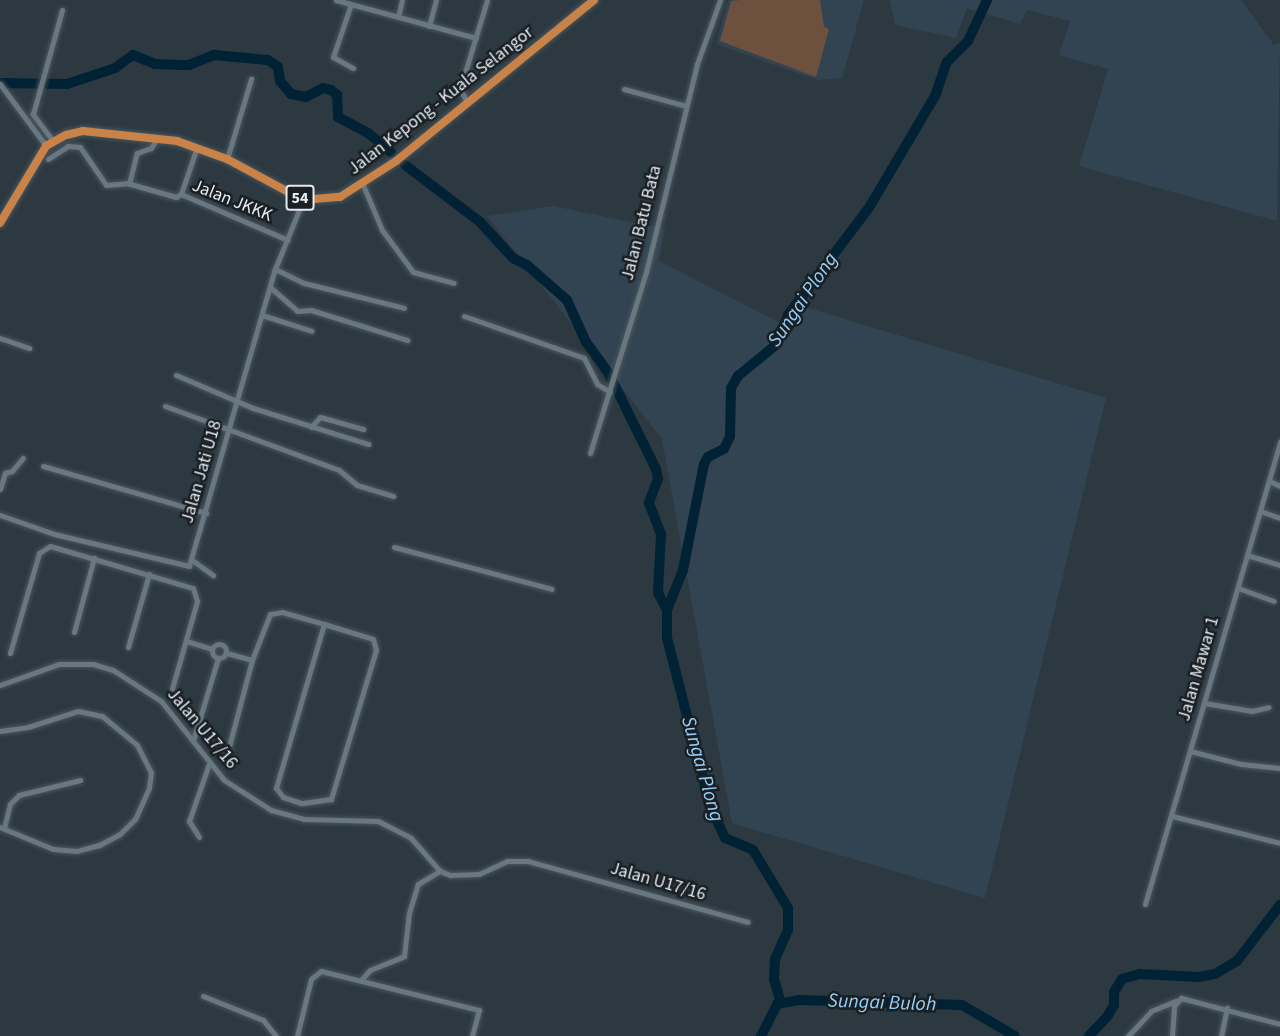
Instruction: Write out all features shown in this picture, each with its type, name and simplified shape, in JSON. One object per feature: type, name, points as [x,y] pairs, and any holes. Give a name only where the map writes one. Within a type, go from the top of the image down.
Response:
[{"type":"highway","name":"Jalan Kepong - Kuala Selangor","points":[[303,200],[332,199],[363,185],[467,102],[582,3],[594,0]]},
{"type":"highway","name":"54","points":[[49,144],[83,131],[158,137],[197,147],[227,159],[303,200]]},
{"type":"highway","points":[[1,220],[49,144]]},
{"type":"street","points":[[336,0],[476,38]]},
{"type":"street","points":[[398,17],[402,0]]},
{"type":"street","points":[[429,26],[436,0]]},
{"type":"street","points":[[467,102],[460,89],[487,0]]},
{"type":"street","name":"Jalan Batu Bata","points":[[590,453],[609,392],[619,369],[696,64],[720,0]]},
{"type":"street","points":[[351,4],[333,57],[353,68]]},
{"type":"street","points":[[27,119],[33,114],[62,10]]},
{"type":"street","points":[[227,159],[251,79]]},
{"type":"street","points":[[0,84],[49,144]]},
{"type":"street","points":[[624,89],[686,106]]},
{"type":"street","points":[[33,114],[49,144]]},
{"type":"street","points":[[129,184],[137,153],[151,148],[158,137]]},
{"type":"street","name":"Jalan JKKK","points":[[48,159],[68,146],[80,147],[87,151],[104,184],[129,184],[176,197],[181,194],[288,240]]},
{"type":"street","points":[[181,194],[197,147]]},
{"type":"street","points":[[363,185],[382,230],[413,272],[454,283]]},
{"type":"street","name":"Jalan Jati U18","points":[[192,560],[275,269],[303,200]]},
{"type":"street","points":[[275,269],[304,283],[404,308]]},
{"type":"street","points":[[270,288],[297,311],[311,310],[407,340]]},
{"type":"street","points":[[262,315],[312,331]]},
{"type":"street","points":[[464,316],[584,358],[597,384],[609,392]]},
{"type":"street","points":[[0,339],[29,348]]},
{"type":"street","points":[[176,375],[311,427],[368,444]]},
{"type":"street","points":[[165,406],[339,470],[357,485],[393,496]]},
{"type":"street","points":[[311,427],[320,417],[363,429]]},
{"type":"street","name":"Jalan Mawar 1","points":[[1145,904],[1280,441]]},
{"type":"street","points":[[0,489],[2,471],[12,471],[23,458]]},
{"type":"street","points":[[43,466],[206,513]]},
{"type":"street","points":[[1269,481],[1280,486]]},
{"type":"street","points":[[1260,511],[1280,518]]},
{"type":"street","points":[[0,514],[54,534],[113,546],[179,566],[189,566],[192,560],[213,575]]},
{"type":"street","points":[[10,653],[43,547],[94,558],[189,585],[196,592],[197,601],[172,689]]},
{"type":"street","points":[[394,547],[552,590]]},
{"type":"street","points":[[1247,555],[1280,565]]},
{"type":"street","points":[[74,632],[94,558]]},
{"type":"street","points":[[128,647],[149,574]]},
{"type":"street","points":[[1238,588],[1274,601]]},
{"type":"street","points":[[227,754],[252,660],[270,614],[282,612],[324,624],[373,639],[376,650],[335,794],[325,802],[302,803],[283,797],[276,788],[324,624]]},
{"type":"street","points":[[186,641],[212,649],[218,658]]},
{"type":"street","points":[[212,649],[220,643],[227,653],[252,660]]},
{"type":"street","points":[[193,741],[218,658],[227,653]]},
{"type":"street","name":"Jalan U17/16","points":[[0,685],[59,664],[93,664],[113,670],[161,701],[209,764],[245,797],[271,810],[304,819],[368,820],[394,828],[411,838],[441,871],[465,876],[489,872],[507,861],[528,861],[748,922]]},
{"type":"street","points":[[1204,703],[1252,711],[1269,707]]},
{"type":"street","points":[[0,731],[28,727],[78,711],[102,716],[137,745],[151,773],[149,788],[135,819],[120,834],[99,845],[77,851],[53,849],[2,827],[10,804],[19,795],[80,780]]},
{"type":"street","points":[[1190,751],[1241,764],[1280,768]]},
{"type":"street","points":[[199,837],[189,821],[209,764]]},
{"type":"street","points":[[1172,816],[1280,843]]},
{"type":"street","points":[[361,980],[370,970],[404,956],[409,913],[418,884],[441,871]]},
{"type":"street","points":[[297,1036],[315,972],[361,980],[479,1010],[472,1036]]},
{"type":"street","points":[[203,996],[263,1020],[276,1036]]},
{"type":"street","points":[[1128,1036],[1151,1011],[1181,998],[1200,1000],[1280,1024]]},
{"type":"street","points":[[1172,1036],[1176,1001]]},
{"type":"street","points":[[1221,1036],[1227,1008]]},
{"type":"shaded area","points":[[728,0],[864,0],[842,78],[817,80],[716,44]]},
{"type":"shaded area","points":[[820,0],[824,27],[829,29],[816,77],[720,41],[731,1]]},
{"type":"shaded area","points":[[890,0],[1241,0],[1274,45],[1280,42],[1277,221],[1079,166],[1108,69],[1059,55],[1070,21],[1027,10],[1020,24],[967,8],[956,38],[895,25]]},
{"type":"shaded area","points":[[553,206],[665,229],[659,261],[782,324],[805,307],[1106,398],[985,898],[732,823],[662,439],[487,216]]},
{"type":"waterway","name":"Sungai Plong","points":[[667,610],[683,570],[704,464],[708,457],[724,449],[730,436],[731,388],[738,376],[777,344],[788,315],[870,206],[935,96],[947,62],[968,41],[987,0]]},
{"type":"waterway","name":"Sungai Plong","points":[[0,83],[67,84],[115,68],[133,55],[155,64],[189,65],[214,55],[268,60],[278,67],[280,81],[291,94],[306,97],[323,88],[331,90],[337,95],[338,117],[368,133],[391,152]]},
{"type":"waterway","name":"Sungai Plong","points":[[405,165],[480,222],[513,258],[527,265],[567,300],[586,342],[609,374],[656,469],[658,479],[649,503],[661,535],[658,593],[667,610],[667,638],[710,806],[725,838],[753,850],[788,908],[788,930],[775,959],[774,979],[781,1003]]},
{"type":"waterway","name":"Sungai Buloh","points":[[1089,1036],[1107,1017],[1114,1005],[1114,992],[1122,979],[1140,974],[1199,977],[1215,974],[1237,961],[1280,905]]},
{"type":"waterway","name":"Sungai Buloh","points":[[761,1036],[777,1004],[799,1000],[962,1005],[1015,1036]]}]
